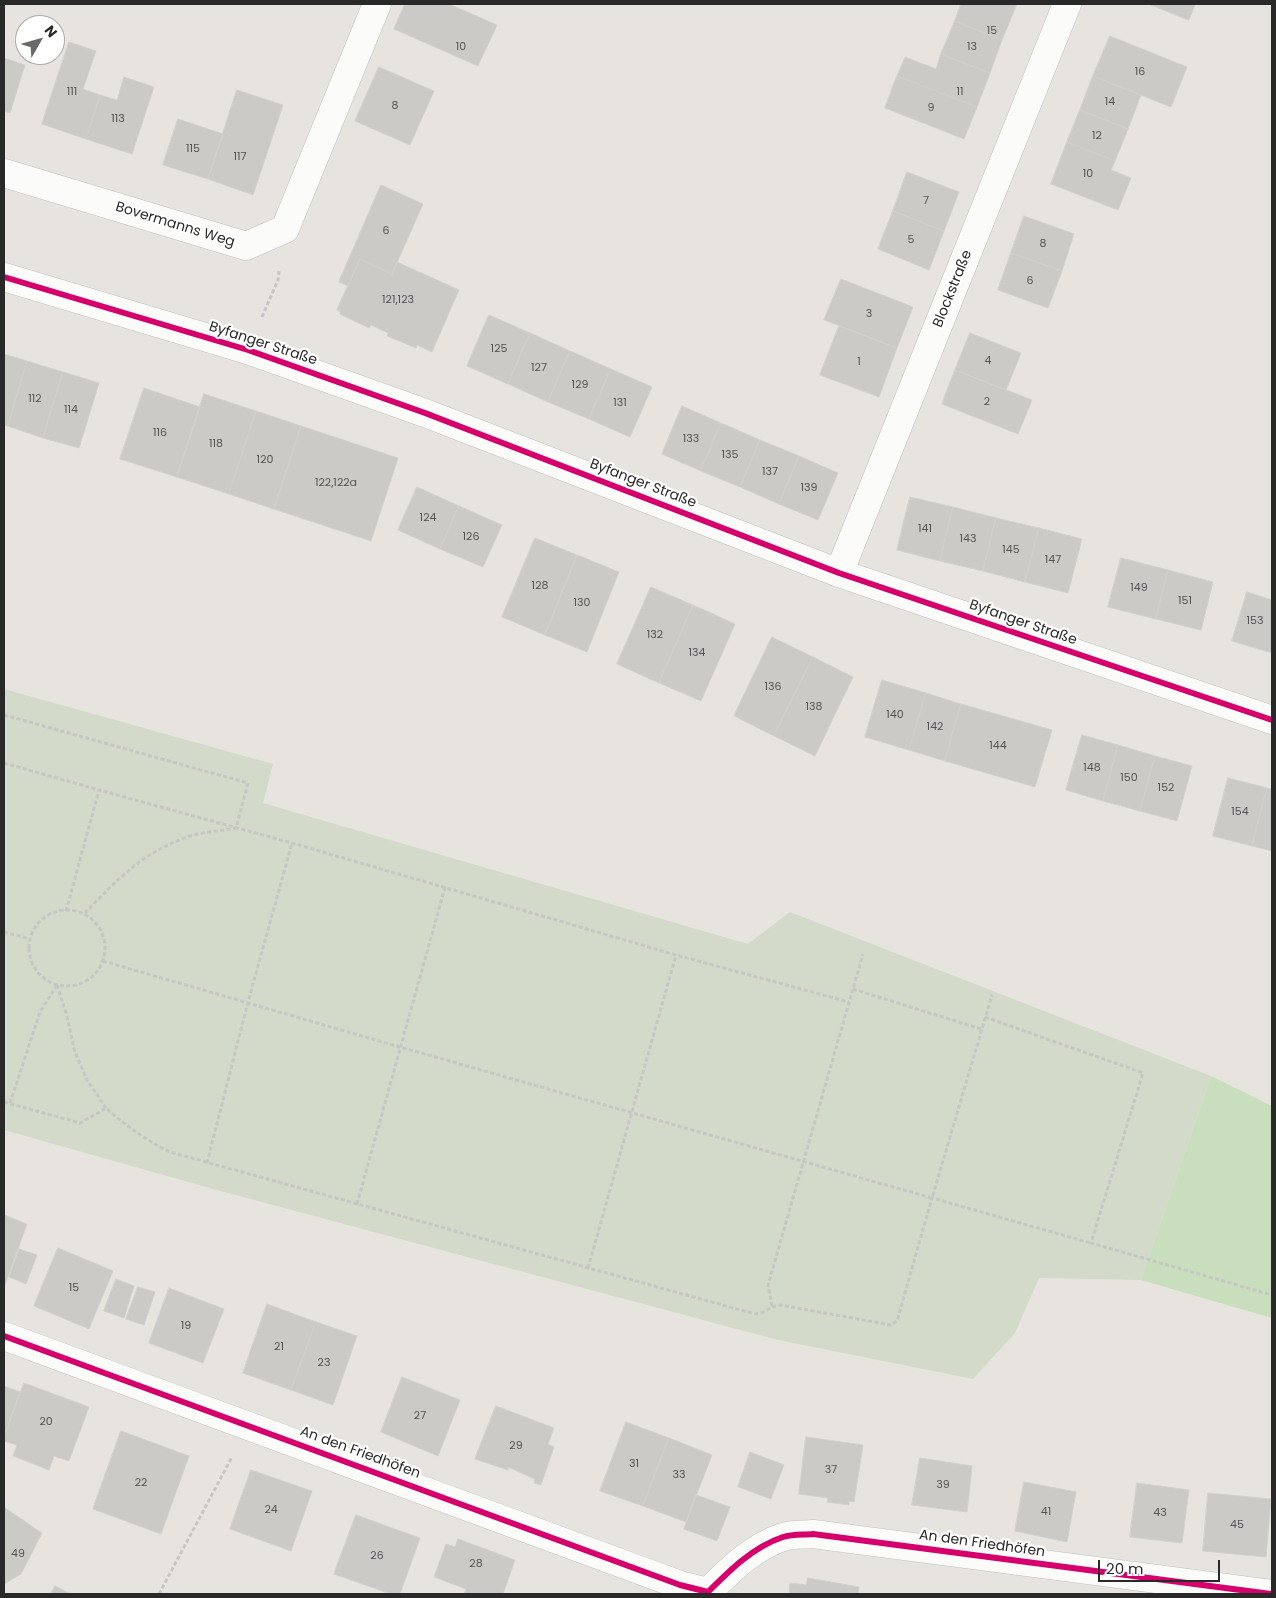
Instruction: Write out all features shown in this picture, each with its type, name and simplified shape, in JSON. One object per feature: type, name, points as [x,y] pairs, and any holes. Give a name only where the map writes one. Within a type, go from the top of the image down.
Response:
[{"type":"street","name":"Bovermanns Weg","points":[[4,173],[246,246],[285,228],[377,4]]},
{"type":"street","name":"Blockstraße","points":[[839,573],[1067,4]]},
{"type":"street","name":"Byfanger Straße","points":[[4,278],[257,353],[425,413],[839,573],[1272,720]]},
{"type":"street","name":"An den Friedhöfen","points":[[4,1336],[709,1593],[733,1567],[758,1549],[784,1537],[813,1534],[1271,1594]]},
{"type":"path","points":[[4,715],[248,783],[236,828]]},
{"type":"path","points":[[4,764],[292,843],[676,955],[849,1002]]},
{"type":"path","points":[[66,910],[99,790]]},
{"type":"path","points":[[84,914],[119,877],[138,862],[188,836],[236,828]]},
{"type":"path","points":[[207,1163],[248,1002],[292,843]]},
{"type":"path","points":[[357,1204],[445,887]]},
{"type":"path","points":[[66,910],[84,914],[100,929],[105,950],[103,961],[89,979],[79,984],[68,986],[57,985],[46,980],[32,962],[29,951],[30,939],[35,928],[43,919],[54,912],[66,910]]},
{"type":"path","points":[[4,932],[30,939]]},
{"type":"path","points":[[772,1306],[768,1285],[863,954]]},
{"type":"path","points":[[588,1268],[676,955]]},
{"type":"path","points":[[103,961],[1272,1295]]},
{"type":"path","points":[[10,1103],[40,1012],[57,985]]},
{"type":"path","points":[[57,985],[75,1052],[88,1080],[106,1108],[123,1124],[144,1139],[170,1152],[755,1314],[763,1313],[772,1306],[781,1304],[891,1325],[897,1321],[992,994]]},
{"type":"path","points":[[853,989],[982,1029]]},
{"type":"path","points":[[985,1017],[1143,1073],[1091,1243]]},
{"type":"path","points":[[4,1102],[80,1123],[106,1108]]},
{"type":"path","points":[[159,1594],[248,1426]]},
{"type":"green space","points":[[4,689],[273,764],[263,803],[748,944],[790,912],[1211,1076],[1141,1280],[1039,1278],[1015,1333],[973,1379],[778,1340],[213,1189],[4,1130]]},
{"type":"green space","points":[[1211,1076],[1272,1106],[1272,1318],[1141,1280]]},
{"type":"building","points":[[405,4],[449,4],[497,25],[478,66],[394,29]]},
{"type":"building","points":[[961,4],[1017,4],[1002,40],[955,21]]},
{"type":"building","points":[[1149,4],[1195,4],[1189,20]]},
{"type":"building","points":[[955,21],[1002,40],[990,73],[941,54]]},
{"type":"building","points":[[1110,36],[1187,67],[1171,107],[1093,76]]},
{"type":"building","points":[[69,42],[96,51],[83,89],[100,95],[86,139],[42,124],[61,65],[65,65],[65,54]]},
{"type":"building","points":[[941,54],[990,73],[977,107],[897,76],[905,57],[936,69]]},
{"type":"building","points":[[4,58],[15,62],[15,65],[25,65],[10,113],[4,111]]},
{"type":"building","points":[[379,67],[434,91],[410,145],[355,121]]},
{"type":"building","points":[[897,76],[977,107],[964,139],[885,108]]},
{"type":"building","points":[[1093,76],[1141,95],[1128,129],[1080,110]]},
{"type":"building","points":[[124,77],[154,87],[132,154],[86,139],[100,95],[117,100]]},
{"type":"building","points":[[237,90],[283,105],[253,195],[208,179]]},
{"type":"building","points":[[1080,110],[1128,129],[1115,161],[1067,142]]},
{"type":"building","points":[[178,119],[223,134],[208,179],[163,165]]},
{"type":"building","points":[[1067,142],[1115,161],[1111,170],[1131,178],[1118,210],[1051,184]]},
{"type":"building","points":[[907,172],[959,192],[944,231],[893,211]]},
{"type":"building","points":[[381,185],[423,204],[392,274],[360,259],[348,286],[339,282]]},
{"type":"building","points":[[893,211],[944,231],[929,270],[878,249]]},
{"type":"building","points":[[1024,216],[1074,234],[1062,271],[1011,253]]},
{"type":"building","points":[[1011,253],[1062,271],[1048,308],[998,290]]},
{"type":"building","points":[[360,259],[392,274],[397,262],[459,290],[432,352],[417,345],[416,348],[387,336],[388,333],[371,325],[369,328],[340,314],[341,312],[337,310]]},
{"type":"building","points":[[841,279],[913,307],[897,348],[824,320]]},
{"type":"building","points":[[489,315],[530,333],[508,384],[467,366]]},
{"type":"building","points":[[839,326],[897,348],[879,397],[820,375]]},
{"type":"building","points":[[530,333],[570,351],[548,402],[508,384]]},
{"type":"building","points":[[970,333],[1021,353],[1006,390],[955,370]]},
{"type":"building","points":[[570,351],[611,369],[589,419],[548,402]]},
{"type":"building","points":[[4,354],[27,361],[8,426],[4,425]]},
{"type":"building","points":[[27,361],[63,372],[43,438],[8,426]]},
{"type":"building","points":[[611,369],[652,387],[630,437],[589,419]]},
{"type":"building","points":[[955,370],[1032,400],[1018,434],[942,404]]},
{"type":"building","points":[[63,372],[99,383],[79,448],[43,438]]},
{"type":"building","points":[[144,388],[200,407],[177,477],[120,459]]},
{"type":"building","points":[[204,394],[256,411],[229,494],[177,477]]},
{"type":"building","points":[[682,406],[721,423],[701,471],[662,454]]},
{"type":"building","points":[[256,411],[301,426],[274,509],[229,494]]},
{"type":"building","points":[[721,423],[760,440],[740,487],[701,471]]},
{"type":"building","points":[[301,426],[398,458],[371,541],[274,509]]},
{"type":"building","points":[[760,440],[799,456],[779,504],[740,487]]},
{"type":"building","points":[[799,456],[838,473],[818,520],[779,504]]},
{"type":"building","points":[[417,487],[459,506],[440,549],[398,530]]},
{"type":"building","points":[[910,497],[953,507],[940,561],[897,550]]},
{"type":"building","points":[[459,506],[502,525],[483,567],[440,549]]},
{"type":"building","points":[[953,507],[996,518],[983,571],[940,561]]},
{"type":"building","points":[[996,518],[1039,528],[1025,582],[983,571]]},
{"type":"building","points":[[1039,528],[1082,539],[1068,593],[1025,582]]},
{"type":"building","points":[[535,538],[577,555],[545,635],[502,617]]},
{"type":"building","points":[[577,555],[619,572],[587,652],[545,635]]},
{"type":"building","points":[[1121,558],[1168,570],[1156,619],[1108,607]]},
{"type":"building","points":[[1168,570],[1213,582],[1201,630],[1156,619]]},
{"type":"building","points":[[651,587],[693,605],[659,683],[617,664]]},
{"type":"building","points":[[1247,592],[1272,600],[1272,653],[1232,641]]},
{"type":"building","points":[[693,605],[735,624],[701,701],[659,683]]},
{"type":"building","points":[[772,637],[813,657],[774,736],[734,716]]},
{"type":"building","points":[[813,657],[853,677],[815,756],[774,736]]},
{"type":"building","points":[[882,680],[926,693],[909,750],[865,737]]},
{"type":"building","points":[[926,693],[961,704],[945,761],[909,750]]},
{"type":"building","points":[[961,704],[1052,730],[1035,787],[945,761]]},
{"type":"building","points":[[1082,735],[1118,745],[1103,801],[1066,790]]},
{"type":"building","points":[[1118,745],[1155,756],[1140,811],[1103,801]]},
{"type":"building","points":[[1155,756],[1192,766],[1177,821],[1140,811]]},
{"type":"building","points":[[1228,778],[1267,788],[1252,846],[1213,836]]},
{"type":"building","points":[[1267,788],[1272,789],[1272,851],[1252,846]]},
{"type":"building","points":[[4,1215],[27,1224],[5,1285],[4,1285]]},
{"type":"building","points":[[58,1248],[113,1271],[89,1329],[34,1306]]},
{"type":"building","points":[[19,1249],[37,1255],[26,1284],[9,1277]]},
{"type":"building","points":[[116,1279],[134,1286],[124,1318],[104,1311]]},
{"type":"building","points":[[138,1287],[155,1292],[144,1325],[126,1319]]},
{"type":"building","points":[[169,1288],[224,1309],[203,1363],[149,1343]]},
{"type":"building","points":[[267,1304],[316,1322],[291,1390],[243,1373]]},
{"type":"building","points":[[316,1322],[357,1336],[333,1405],[291,1390]]},
{"type":"building","points":[[402,1377],[460,1400],[438,1456],[381,1432]]},
{"type":"building","points":[[24,1383],[89,1407],[69,1461],[54,1456],[49,1470],[13,1456],[17,1445],[4,1441]]},
{"type":"building","points":[[4,1386],[20,1392],[5,1434],[4,1434]]},
{"type":"building","points":[[496,1406],[554,1428],[548,1444],[554,1447],[541,1485],[534,1483],[535,1479],[508,1467],[508,1470],[475,1459]]},
{"type":"building","points":[[626,1422],[669,1438],[643,1506],[600,1491]]},
{"type":"building","points":[[121,1431],[189,1456],[161,1534],[93,1509]]},
{"type":"building","points":[[806,1437],[863,1445],[854,1502],[849,1501],[849,1505],[827,1502],[828,1498],[799,1494]]},
{"type":"building","points":[[669,1438],[712,1455],[686,1522],[643,1506]]},
{"type":"building","points":[[750,1452],[784,1465],[771,1499],[738,1487]]},
{"type":"building","points":[[920,1458],[972,1466],[967,1512],[912,1505]]},
{"type":"building","points":[[251,1470],[312,1491],[291,1551],[230,1529]]},
{"type":"building","points":[[1024,1482],[1076,1492],[1067,1542],[1015,1531]]},
{"type":"building","points":[[1137,1483],[1189,1490],[1182,1543],[1130,1537]]},
{"type":"building","points":[[1208,1493],[1271,1499],[1266,1557],[1203,1551]]},
{"type":"building","points":[[696,1495],[730,1507],[717,1541],[684,1529]]},
{"type":"building","points":[[4,1507],[42,1533],[21,1574],[4,1584]]},
{"type":"building","points":[[356,1515],[420,1538],[400,1594],[391,1594],[334,1574]]},
{"type":"building","points":[[458,1539],[515,1560],[503,1594],[464,1594],[466,1589],[434,1577],[446,1544],[455,1547]]},
{"type":"building","points":[[808,1578],[859,1587],[858,1594],[789,1594],[790,1583],[806,1585]]},
{"type":"building","points":[[55,1586],[71,1594],[51,1594]]},
{"type":"cycle path","points":[[4,277],[248,350],[425,413],[839,573],[1272,720]]},
{"type":"cycle path","points":[[4,1336],[680,1585],[708,1592],[733,1568],[752,1553],[772,1541],[787,1536],[813,1534],[1271,1594]]}]
